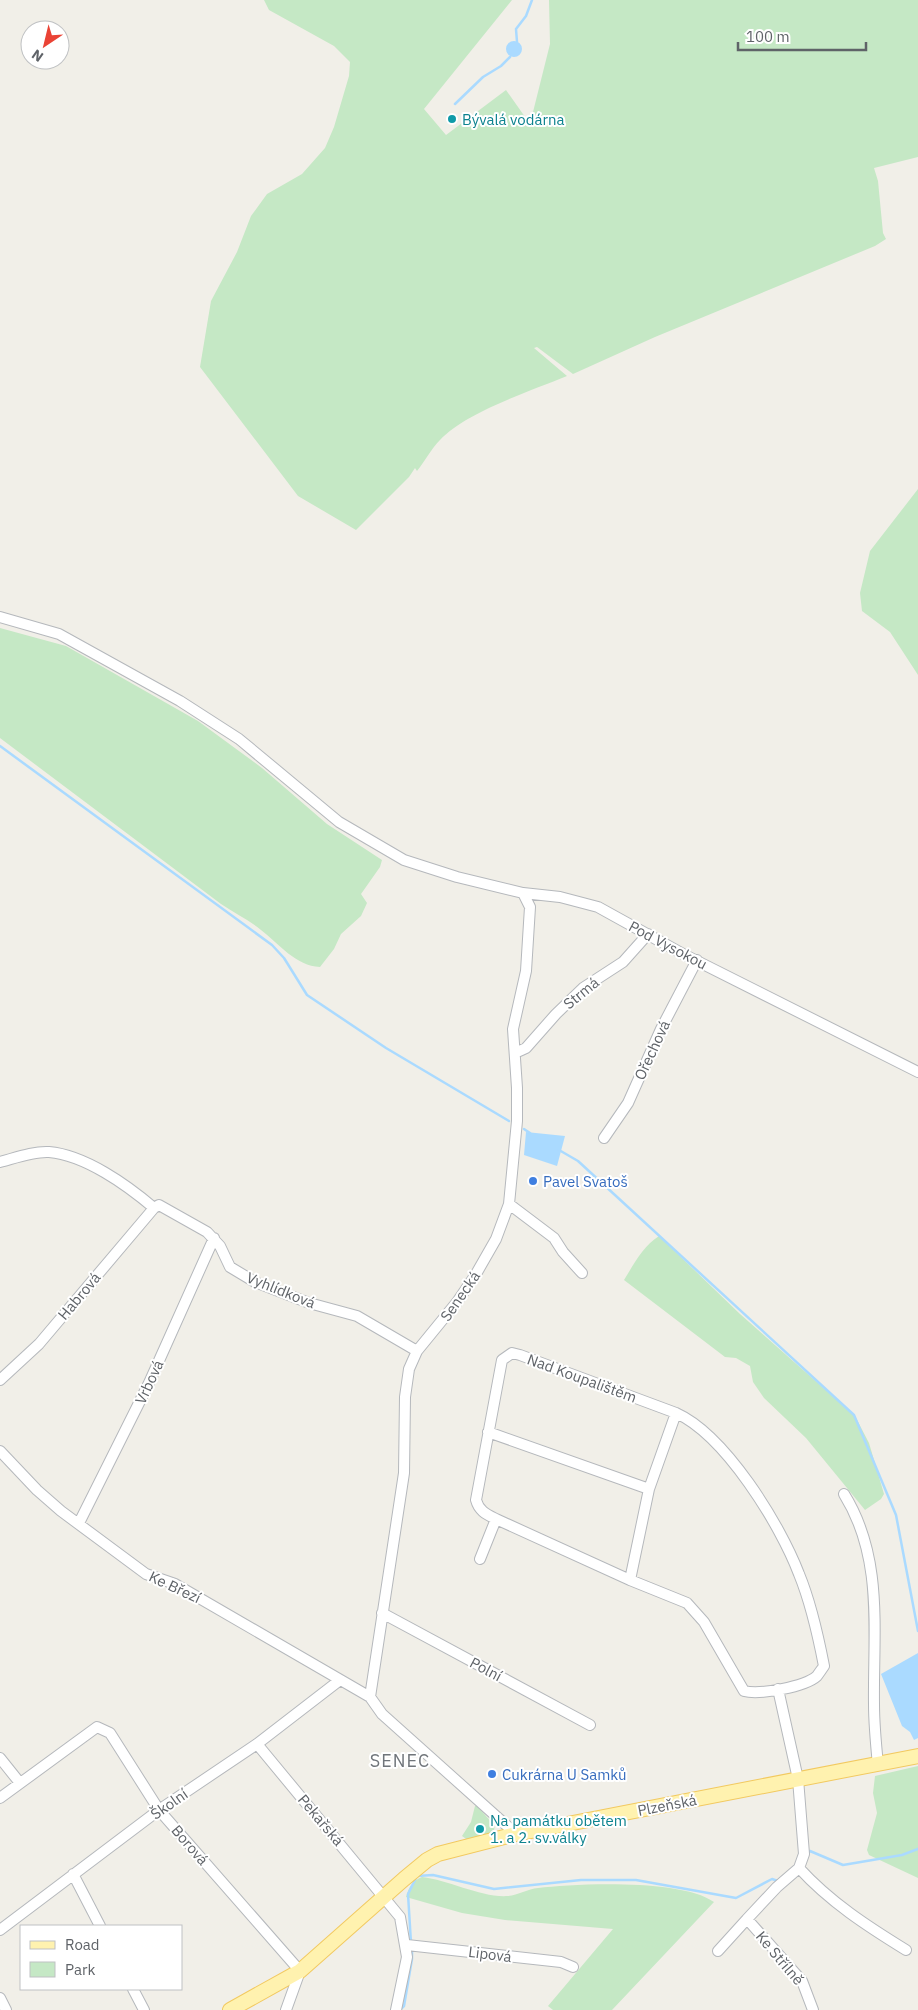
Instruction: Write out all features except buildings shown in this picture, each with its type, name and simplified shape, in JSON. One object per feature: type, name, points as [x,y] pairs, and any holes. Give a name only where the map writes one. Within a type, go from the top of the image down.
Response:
[{"type":"main road","name":"Plzeňská","points":[[230,2010],[300,1971],[426,1860],[438,1854],[516,1834],[918,1756]]},
{"type":"street","name":"Pod Vysokou","points":[[0,617],[59,634],[180,701],[239,739],[339,822],[404,860],[457,877],[523,892],[560,897],[598,907],[697,960],[918,1072]]},
{"type":"street","name":"Senecká","points":[[370,1697],[404,1472],[405,1397],[409,1369],[417,1351],[457,1302],[476,1274],[496,1239],[509,1204],[517,1121],[516,1053],[513,1029],[526,971],[530,907],[523,892]]},
{"type":"street","name":"Strmá","points":[[516,1053],[526,1048],[556,1014],[583,988],[623,962],[648,934]]},
{"type":"street","name":"Ořechová","points":[[604,1138],[628,1103],[661,1029],[697,960]]},
{"type":"street","name":"Vyhlídková","points":[[0,1162],[49,1152],[78,1160],[126,1185],[154,1208],[159,1205],[206,1232],[214,1238],[230,1267],[255,1282],[309,1302],[357,1316],[417,1351]]},
{"type":"street","points":[[509,1204],[554,1238],[563,1252],[582,1273]]},
{"type":"street","name":"Habrová","points":[[0,1380],[39,1344],[154,1208]]},
{"type":"street","name":"Vrbová","points":[[79,1523],[150,1383],[214,1238]]},
{"type":"street","name":"Nad Koupalištěm","points":[[512,1353],[688,1418],[712,1438],[745,1478],[776,1526],[799,1573],[817,1628],[824,1666],[816,1676],[801,1684],[753,1694],[744,1691],[704,1622],[687,1603],[630,1580],[482,1511],[476,1500],[488,1432],[502,1360],[512,1353]]},
{"type":"street","points":[[630,1580],[649,1489],[676,1413]]},
{"type":"street","points":[[488,1432],[649,1489]]},
{"type":"street","name":"Ke Březí","points":[[0,1451],[49,1501],[146,1574],[175,1584],[370,1697]]},
{"type":"street","points":[[844,1494],[861,1526],[870,1558],[876,1638],[874,1702],[878,1765]]},
{"type":"street","points":[[480,1559],[496,1519]]},
{"type":"street","name":"Polní","points":[[382,1613],[590,1725]]},
{"type":"street","name":"Školní","points":[[0,1930],[159,1810],[257,1744],[340,1680]]},
{"type":"street","points":[[778,1689],[798,1779],[805,1841],[804,1854],[799,1868],[839,1906],[906,1950]]},
{"type":"street","points":[[370,1697],[382,1714],[516,1834]]},
{"type":"street","name":"Borová","points":[[20,1783],[97,1728],[110,1734],[159,1810],[300,1971]]},
{"type":"street","name":"Pekařská","points":[[257,1744],[385,1896]]},
{"type":"street","points":[[0,1758],[20,1783],[0,1798]]},
{"type":"street","name":"Ke Střílně","points":[[799,1868],[777,1887],[748,1919],[802,1981],[813,2010]]},
{"type":"street","points":[[73,1874],[99,1925]]},
{"type":"street","points":[[385,1896],[400,1917],[407,1945],[407,1963],[396,2010]]},
{"type":"street","points":[[718,1951],[748,1919]]},
{"type":"street","name":"Lipová","points":[[407,1945],[561,1962],[573,1967]]},
{"type":"street","points":[[286,2010],[300,1971]]},
{"type":"street","points":[[134,1990],[144,2010]]},
{"type":"street","points":[[0,1998],[6,2010]]},
{"type":"green space","points":[[264,0],[512,0],[424,109],[446,135],[506,90],[530,124],[550,44],[549,0],[918,0],[918,157],[874,168],[878,181],[883,233],[886,239],[875,246],[655,337],[573,374],[537,347],[534,348],[567,376],[482,411],[451,430],[437,444],[417,471],[415,468],[409,477],[356,530],[298,496],[200,367],[211,301],[237,252],[251,216],[267,194],[302,174],[325,148],[334,127],[349,76],[350,62],[334,46],[269,10]]},
{"type":"green space","points":[[918,489],[918,675],[890,632],[862,611],[860,593],[870,551]]},
{"type":"green space","points":[[0,628],[66,646],[198,721],[262,768],[327,824],[382,860],[380,867],[361,894],[367,903],[361,916],[341,934],[334,949],[320,967],[311,966],[296,959],[256,926],[221,904],[0,738]]},
{"type":"green space","points":[[659,1236],[740,1314],[855,1416],[869,1443],[884,1494],[881,1499],[865,1510],[806,1438],[764,1398],[753,1382],[750,1366],[736,1358],[725,1357],[624,1280],[644,1250]]},
{"type":"green space","points":[[918,1766],[918,1878],[869,1855],[867,1850],[877,1813],[873,1793],[875,1776]]},
{"type":"green space","points":[[475,1806],[495,1826],[493,1834],[469,1841],[462,1836],[471,1822]]},
{"type":"green space","points":[[422,1877],[498,1896],[508,1896],[555,1886],[603,1884],[679,1889],[714,1902],[612,2010],[553,2010],[548,2006],[613,1929],[505,1920],[462,1913],[406,1897],[411,1885]]},
{"type":"water","points":[[514,41],[522,49],[514,57],[506,49]]},
{"type":"water","points":[[526,1132],[565,1136],[557,1166],[524,1155]]},
{"type":"water","points":[[918,1653],[918,1738],[914,1740],[910,1732],[902,1726],[881,1674]]},
{"type":"waterway","points":[[517,42],[516,29],[526,16],[532,0]]},
{"type":"waterway","points":[[455,104],[483,77],[501,66],[510,57]]},
{"type":"waterway","points":[[0,746],[272,945],[284,958],[307,995],[386,1048],[509,1121]]},
{"type":"waterway","points":[[524,1129],[530,1133]]},
{"type":"waterway","points":[[559,1150],[578,1161],[854,1415],[896,1515],[918,1631]]},
{"type":"waterway","points":[[808,1854],[810,1851],[843,1865],[902,1855],[918,1849]]},
{"type":"waterway","points":[[411,1943],[408,1894],[417,1876],[433,1875],[494,1889],[581,1880],[636,1880],[736,1898],[772,1879],[778,1881]]},
{"type":"waterway","points":[[400,2010],[404,2006],[412,1949]]},
{"type":"place","name":"Bývalá vodárna","points":[[452,119]]},
{"type":"place","name":"Pavel Svatoš","points":[[533,1181]]},
{"type":"place","name":"Cukrárna U Samků","points":[[492,1774]]},
{"type":"place","name":"Na památku obětem 1. a 2. sv.války","points":[[480,1829]]},
{"type":"district","name":"SENEC","points":[[400,1760]]}]
